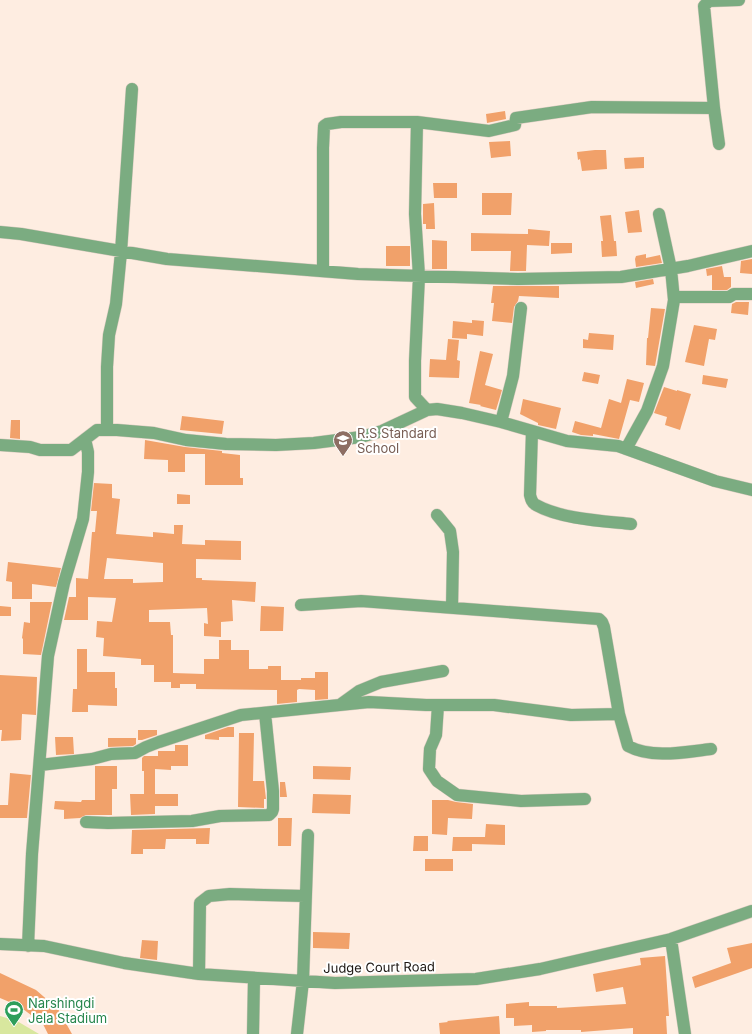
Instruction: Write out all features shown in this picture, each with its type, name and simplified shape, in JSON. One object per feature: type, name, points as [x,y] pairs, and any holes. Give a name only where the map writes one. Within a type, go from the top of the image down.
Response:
[{"type":"street","points":[[719,144],[704,6],[709,1],[739,0]]},
{"type":"street","points":[[107,430],[107,367],[109,335],[116,304],[121,252],[132,89]]},
{"type":"street","points":[[323,271],[323,148],[324,126],[327,124],[341,122],[417,122],[488,131],[515,125],[516,118],[592,106],[714,108]]},
{"type":"street","points":[[417,122],[415,214],[419,276],[414,361],[415,397],[427,410]]},
{"type":"street","points":[[626,449],[647,411],[663,366],[674,297],[671,268],[659,214]]},
{"type":"street","points":[[0,232],[21,234],[167,259],[323,271],[518,279],[621,277],[752,251]]},
{"type":"street","points":[[674,297],[752,294]]},
{"type":"street","points":[[501,422],[513,376],[521,308]]},
{"type":"street","points":[[0,445],[30,447],[40,450],[66,451],[71,450],[97,430],[154,433],[186,440],[226,444],[276,445],[314,443],[361,437],[382,431],[427,410],[445,409],[501,422],[567,442],[608,445],[626,449],[715,481],[752,490]]},
{"type":"street","points":[[532,431],[530,495],[532,501],[536,505],[556,513],[582,519],[631,524]]},
{"type":"street","points":[[28,946],[32,854],[48,656],[64,583],[83,519],[88,472],[88,452],[85,439]]},
{"type":"street","points":[[437,515],[450,531],[453,552],[452,608]]},
{"type":"street","points":[[301,605],[361,601],[599,619],[604,627],[619,714],[628,746],[634,749],[663,754],[711,749]]},
{"type":"street","points":[[340,704],[360,691],[381,682],[443,671]]},
{"type":"street","points":[[40,765],[92,759],[111,754],[134,753],[159,742],[241,715],[340,704],[368,702],[438,705],[494,705],[571,715],[619,714]]},
{"type":"street","points":[[438,705],[436,735],[430,749],[429,769],[437,781],[457,795],[520,801],[585,799]]},
{"type":"street","points":[[86,822],[192,822],[220,816],[269,815],[273,809],[273,790],[265,713]]},
{"type":"street","points":[[297,1034],[304,957],[308,835]]},
{"type":"street","points":[[199,974],[200,903],[209,896],[230,894],[305,896]]},
{"type":"street","name":"Judge Court Road","points":[[0,944],[44,946],[124,963],[199,974],[335,983],[476,979],[540,969],[671,939],[752,912]]},
{"type":"street","points":[[671,939],[685,1034]]},
{"type":"street","points":[[253,1034],[254,978]]},
{"type":"green space","name":"Narshingdi Jela Stadium","points":[[0,1016],[17,1021],[39,1034],[0,1034]]},
{"type":"building","points":[[505,111],[506,119],[487,123],[486,114]]},
{"type":"building","points":[[510,141],[511,156],[491,158],[489,142]]},
{"type":"building","points":[[606,150],[607,169],[582,171],[577,152]]},
{"type":"building","points":[[644,157],[644,168],[625,169],[624,158]]},
{"type":"building","points":[[433,183],[457,183],[457,198],[434,198]]},
{"type":"building","points":[[482,193],[512,193],[511,215],[482,215]]},
{"type":"building","points":[[434,203],[435,229],[426,229],[426,224],[423,224],[423,204]]},
{"type":"building","points":[[639,210],[642,232],[628,233],[625,212]]},
{"type":"building","points":[[611,215],[617,256],[602,257],[601,241],[603,241],[600,216]]},
{"type":"building","points":[[528,229],[550,231],[549,246],[527,245],[526,271],[510,271],[511,251],[471,251],[471,233],[528,234]]},
{"type":"building","points":[[432,240],[447,241],[447,269],[432,269]]},
{"type":"building","points":[[551,243],[572,243],[572,253],[551,254]]},
{"type":"building","points":[[386,246],[410,246],[410,266],[386,266]]},
{"type":"building","points":[[646,254],[646,258],[660,255],[662,263],[636,267],[636,256]]},
{"type":"building","points":[[752,259],[752,274],[740,273],[741,261]]},
{"type":"building","points":[[722,266],[724,277],[731,277],[731,287],[727,290],[712,290],[712,275],[707,276],[706,269]]},
{"type":"building","points":[[653,279],[654,284],[636,288],[635,282]]},
{"type":"building","points":[[493,286],[559,286],[559,298],[519,296],[514,307],[512,323],[492,321],[494,303],[491,303]]},
{"type":"building","points":[[736,302],[749,302],[748,315],[731,313],[732,304]]},
{"type":"building","points":[[651,308],[665,309],[655,366],[646,365],[647,338]]},
{"type":"building","points":[[472,320],[484,321],[483,336],[467,334],[467,339],[452,338],[453,321],[472,323]]},
{"type":"building","points":[[694,325],[717,329],[715,340],[709,339],[704,366],[685,362]]},
{"type":"building","points":[[589,333],[614,335],[613,350],[583,348],[583,339],[588,340]]},
{"type":"building","points":[[448,339],[459,340],[457,360],[460,361],[459,378],[429,377],[430,359],[446,360]]},
{"type":"building","points":[[480,351],[493,354],[485,385],[502,390],[496,410],[469,403]]},
{"type":"building","points":[[584,372],[600,375],[598,384],[582,381]]},
{"type":"building","points":[[703,375],[728,379],[726,388],[702,384]]},
{"type":"building","points":[[627,379],[644,383],[639,402],[630,400],[619,439],[593,434],[593,436],[581,435],[572,432],[575,421],[601,428],[609,399],[621,403]]},
{"type":"building","points":[[664,387],[691,394],[680,430],[665,425],[667,417],[654,413]]},
{"type":"building","points":[[523,399],[561,408],[556,429],[538,425],[538,423],[520,414]]},
{"type":"building","points":[[182,416],[224,421],[222,434],[180,430]]},
{"type":"building","points":[[11,420],[20,420],[20,439],[10,438]]},
{"type":"building","points":[[145,440],[240,455],[240,478],[243,478],[243,485],[205,485],[205,454],[185,454],[185,472],[168,472],[168,460],[144,459]]},
{"type":"building","points":[[94,483],[112,484],[112,498],[120,499],[116,534],[153,537],[153,532],[174,534],[174,525],[183,525],[182,544],[205,545],[205,540],[241,541],[241,560],[196,559],[196,578],[202,578],[202,580],[256,582],[255,602],[232,600],[233,621],[221,622],[221,637],[204,636],[204,623],[208,624],[207,608],[149,610],[149,622],[170,622],[171,635],[173,635],[173,673],[204,674],[204,659],[219,659],[219,640],[231,640],[231,650],[249,650],[249,669],[268,669],[268,666],[281,666],[281,680],[315,678],[315,672],[328,672],[328,699],[315,700],[315,690],[299,689],[297,690],[297,702],[277,704],[277,690],[196,689],[196,684],[180,684],[180,688],[171,688],[171,682],[154,682],[154,665],[141,665],[141,659],[103,656],[104,638],[96,637],[97,621],[112,622],[116,598],[88,597],[88,620],[64,620],[69,597],[76,597],[76,578],[88,579],[92,532],[95,532],[97,511],[91,511]],"holes":[[[107,558],[163,563],[163,582],[133,583],[133,579],[104,579]]]},
{"type":"building","points":[[177,494],[190,495],[190,504],[177,504]]},
{"type":"building","points":[[8,562],[61,568],[56,587],[32,584],[32,599],[12,599],[12,582],[6,581]]},
{"type":"building","points":[[30,602],[52,602],[41,655],[23,654],[22,638],[24,622],[30,623]]},
{"type":"building","points":[[0,606],[11,607],[11,616],[0,616]]},
{"type":"building","points":[[261,606],[284,607],[283,631],[260,631]]},
{"type":"building","points":[[77,649],[87,649],[87,672],[115,672],[117,706],[88,705],[88,712],[72,712],[73,689],[77,689]]},
{"type":"building","points":[[0,675],[37,677],[36,715],[22,714],[21,740],[1,741]]},
{"type":"building","points":[[228,727],[234,727],[234,737],[219,737],[219,740],[205,739],[205,735]]},
{"type":"building","points":[[138,730],[157,730],[157,735],[138,740]]},
{"type":"building","points":[[239,733],[254,733],[253,781],[264,781],[266,799],[264,799],[264,808],[238,807]]},
{"type":"building","points":[[55,737],[73,737],[74,754],[56,755]]},
{"type":"building","points":[[108,738],[136,738],[136,744],[133,746],[108,747]]},
{"type":"building","points":[[175,745],[188,745],[188,766],[171,766],[171,770],[155,769],[155,794],[178,794],[178,806],[155,806],[155,814],[131,815],[130,794],[144,794],[144,771],[142,771],[142,758],[144,756],[158,756],[158,751],[175,751]]},
{"type":"building","points":[[95,766],[117,766],[117,789],[112,789],[112,815],[86,815],[80,818],[64,819],[64,810],[54,809],[55,801],[81,802],[82,800],[95,800]]},
{"type":"building","points":[[313,766],[351,767],[350,780],[313,779]]},
{"type":"building","points":[[10,773],[31,775],[27,818],[0,818],[0,805],[8,805]]},
{"type":"building","points":[[280,782],[285,782],[287,797],[280,797]]},
{"type":"building","points":[[313,794],[351,795],[350,814],[312,813]]},
{"type":"building","points":[[432,800],[448,800],[473,804],[472,819],[448,818],[447,835],[432,834]]},
{"type":"building","points":[[278,818],[292,818],[291,846],[278,846]]},
{"type":"building","points":[[486,824],[505,825],[505,845],[472,844],[472,851],[452,851],[453,837],[485,837]]},
{"type":"building","points":[[210,828],[209,844],[196,844],[196,839],[166,839],[165,849],[143,849],[143,854],[131,854],[132,830]]},
{"type":"building","points":[[414,836],[428,836],[428,851],[413,851]]},
{"type":"building","points":[[425,859],[453,859],[453,871],[425,871]]},
{"type":"building","points":[[313,932],[350,933],[349,949],[313,948]]},
{"type":"building","points":[[142,940],[158,941],[157,960],[140,958]]},
{"type":"building","points":[[752,943],[752,968],[695,988],[692,977],[731,963],[727,948]]},
{"type":"building","points":[[665,956],[669,1016],[666,1016],[667,1034],[633,1034],[633,1028],[581,1032],[581,1030],[546,1030],[532,1032],[532,1025],[514,1026],[514,1018],[506,1018],[506,1004],[529,1002],[529,1006],[557,1006],[557,1008],[626,1004],[623,987],[596,992],[593,974],[641,965],[640,958]]},
{"type":"building","points":[[0,973],[36,990],[58,1009],[72,1034],[48,1034],[43,1024],[19,1006],[0,998]]},
{"type":"building","points":[[499,1016],[500,1034],[440,1034],[439,1023]]},
{"type":"place","name":"R.S Standard School","points":[[343,457]]},
{"type":"place","name":"Narshingdi Jela Stadium","points":[[14,1027]]}]
